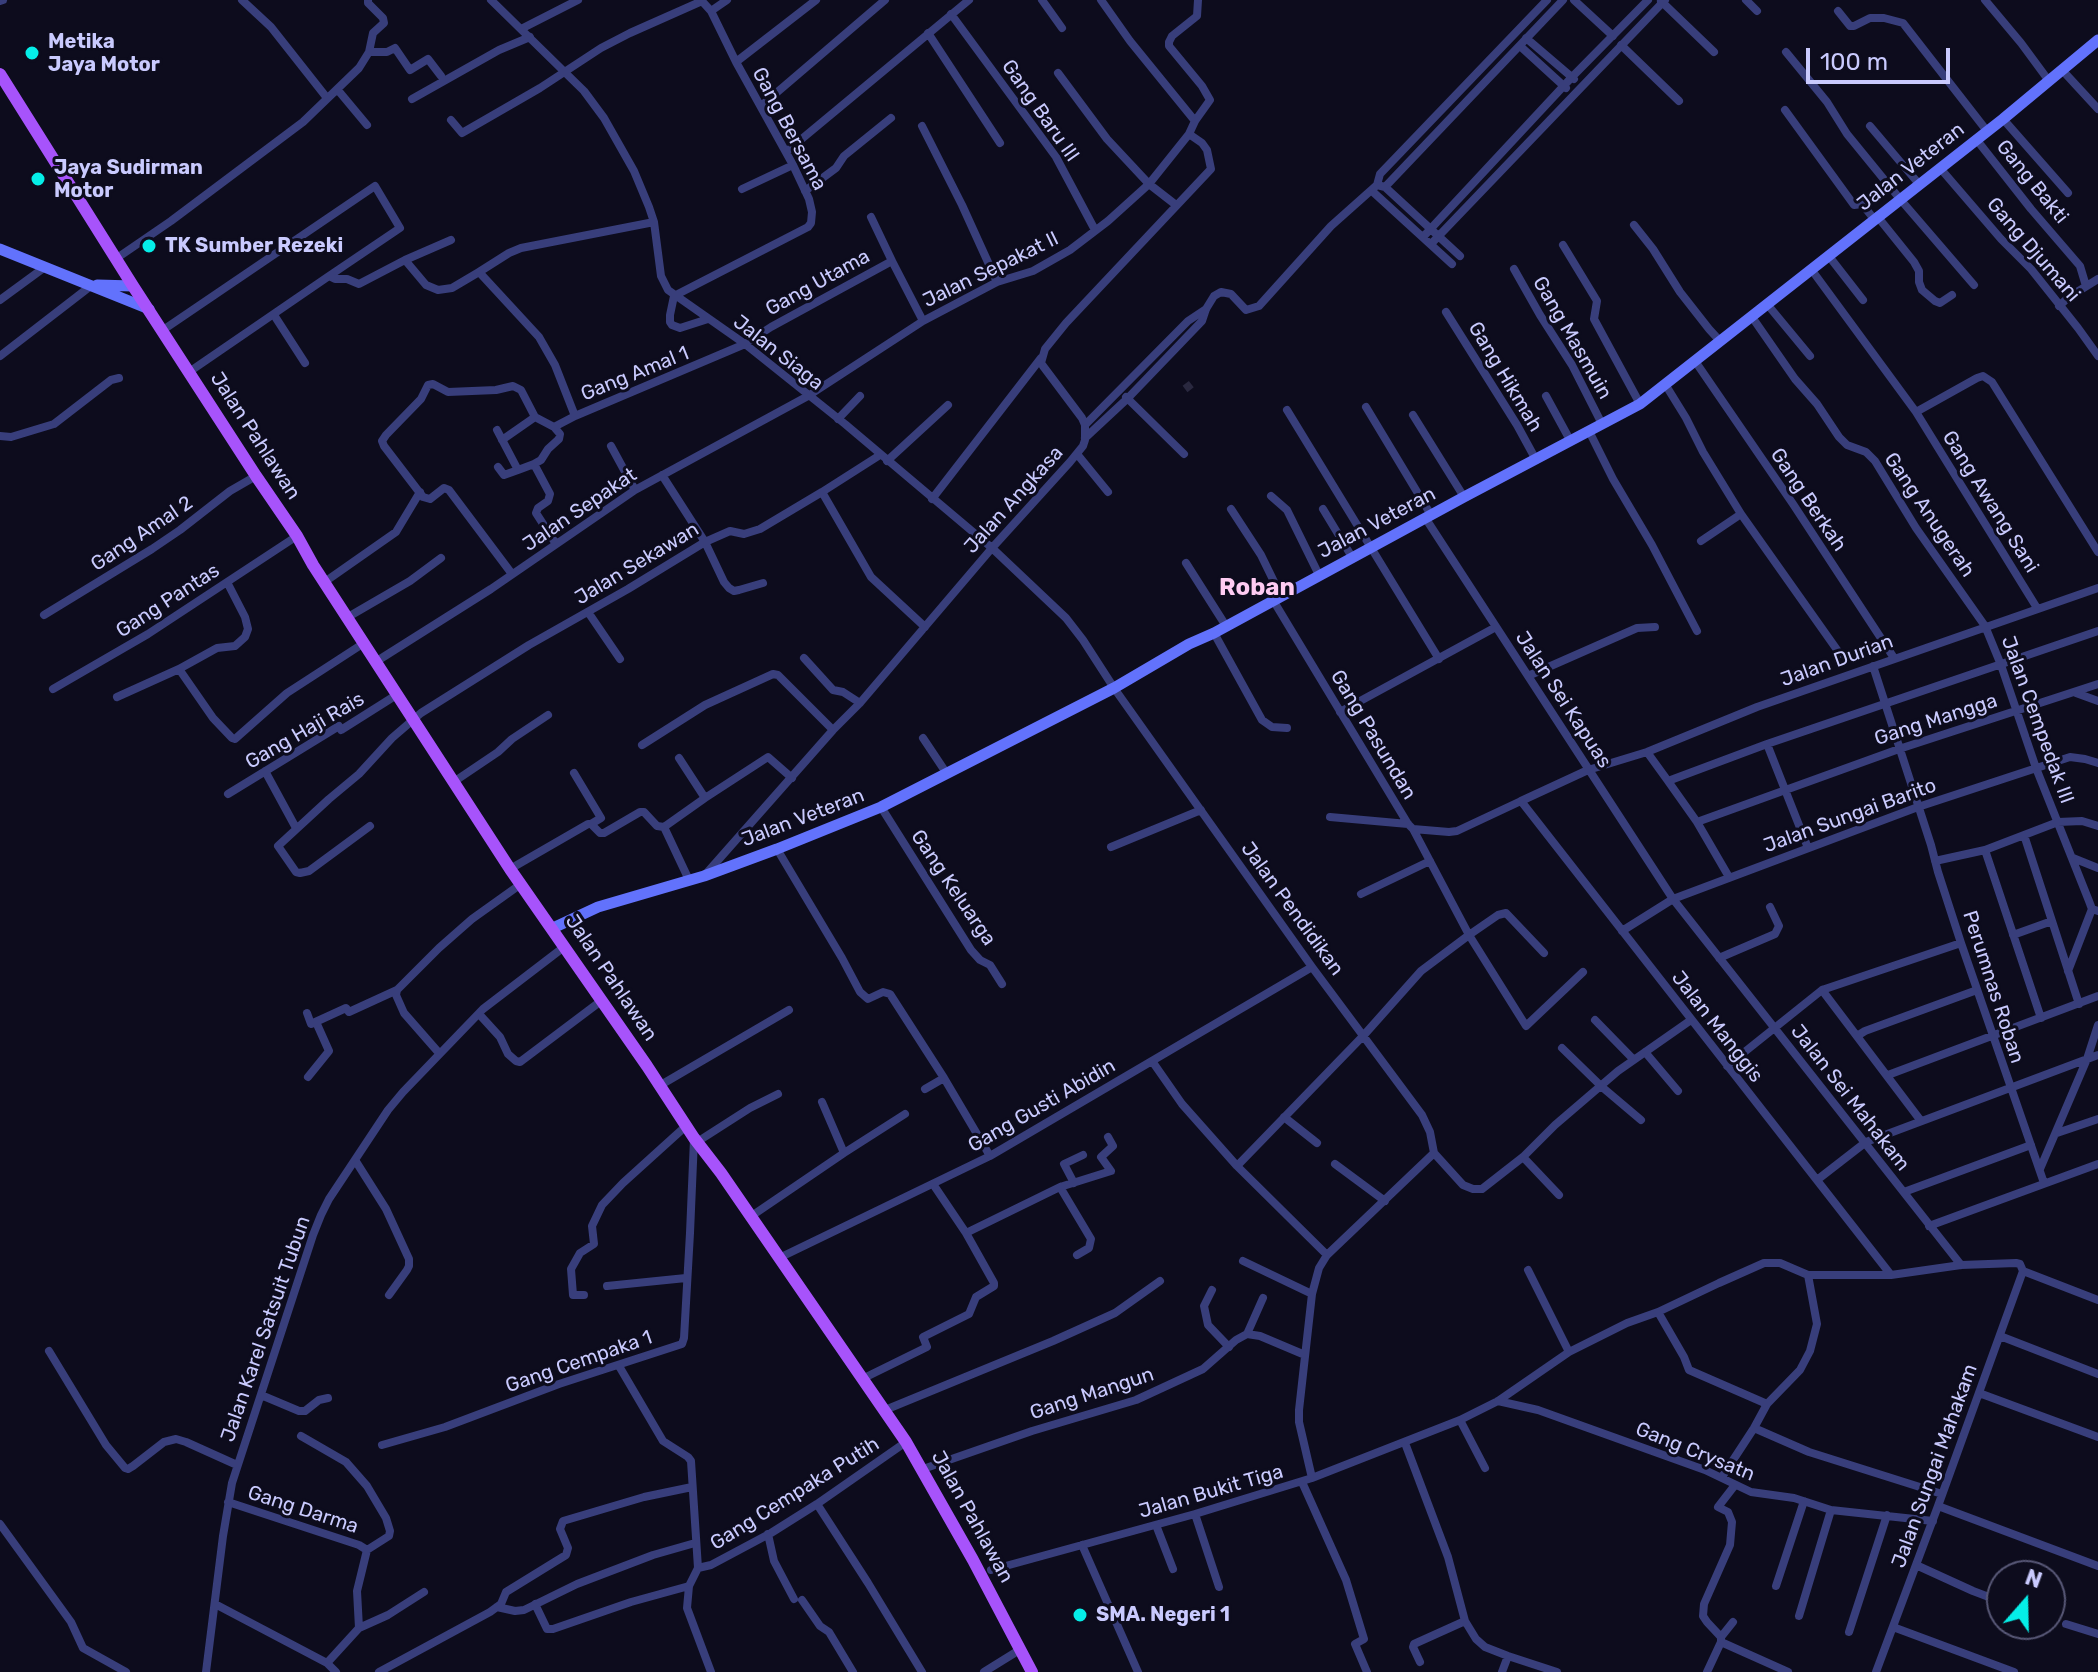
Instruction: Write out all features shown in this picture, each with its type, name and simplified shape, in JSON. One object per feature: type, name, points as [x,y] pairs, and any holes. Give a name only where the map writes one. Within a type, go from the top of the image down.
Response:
[{"type":"main road","name":"Jalan Pahlawan","points":[[0,74],[133,286],[510,869],[906,1442],[986,1572],[1032,1672]]},
{"type":"street","points":[[242,0],[271,27],[327,98]]},
{"type":"street","points":[[117,258],[289,133],[359,68],[370,48],[373,33],[384,23],[368,0]]},
{"type":"street","points":[[491,0],[590,98],[634,171],[654,222],[661,276],[674,296],[670,309],[672,325],[680,328],[708,319]]},
{"type":"street","points":[[521,29],[578,0]]},
{"type":"street","points":[[711,11],[727,0]]},
{"type":"street","points":[[736,62],[816,0]]},
{"type":"street","points":[[761,106],[885,0]]},
{"type":"street","points":[[786,152],[969,0]]},
{"type":"street","points":[[1042,0],[1062,28]]},
{"type":"street","points":[[1101,0],[1195,121]]},
{"type":"street","points":[[1188,0],[1198,13]]},
{"type":"street","points":[[1198,0],[1198,13]]},
{"type":"street","points":[[1378,188],[1380,174],[1547,0]]},
{"type":"street","points":[[1085,438],[1202,321],[1214,296],[1221,292],[1231,294],[1246,310],[1259,306],[1331,226],[1378,188],[1563,0]]},
{"type":"street","points":[[1574,0],[1613,36]]},
{"type":"street","points":[[1423,237],[1563,86],[1648,0]]},
{"type":"street","points":[[1746,0],[1757,11]]},
{"type":"street","points":[[1985,0],[2049,81]]},
{"type":"street","points":[[451,120],[462,133],[601,48],[702,1]]},
{"type":"street","name":"Gang Bersama","points":[[674,296],[811,223],[812,212],[793,165],[711,11],[702,1]]},
{"type":"street","points":[[1431,244],[1663,1],[1714,52]]},
{"type":"street","points":[[1838,11],[1850,26],[1870,18],[1903,23],[1987,131]]},
{"type":"street","name":"Jalan Sepakat II","points":[[808,396],[923,321],[997,282],[1033,271],[1070,250],[1123,209],[1149,184],[1189,134],[1210,100],[1169,46],[1174,34],[1193,21],[1198,13]]},
{"type":"street","name":"Gang Baru III","points":[[951,14],[1056,157],[1095,230]]},
{"type":"street","points":[[928,33],[1000,143]]},
{"type":"street","points":[[1514,33],[1573,94]]},
{"type":"street","points":[[412,99],[499,50],[530,37]]},
{"type":"street","name":"Jalan Veteran","points":[[553,928],[598,907],[704,876],[881,807],[1114,688],[1178,650],[1640,404],[2003,119],[2098,40]]},
{"type":"street","points":[[1523,42],[1581,86]]},
{"type":"street","points":[[1621,45],[1679,101]]},
{"type":"street","points":[[370,48],[387,52],[395,48],[410,70],[428,59],[441,76]]},
{"type":"street","points":[[1786,52],[1827,102],[1847,134],[1974,285]]},
{"type":"street","points":[[2063,71],[2098,109]]},
{"type":"street","points":[[1058,73],[1107,139],[1149,184],[1176,205]]},
{"type":"street","points":[[337,89],[367,125]]},
{"type":"street","points":[[1785,110],[1854,205],[1862,204],[1914,262],[1922,290],[1940,303],[1952,295]]},
{"type":"street","points":[[805,191],[836,168],[844,156],[891,118]]},
{"type":"street","points":[[2003,119],[2068,193]]},
{"type":"street","points":[[922,126],[997,282]]},
{"type":"street","points":[[1870,126],[1919,184]]},
{"type":"street","points":[[1189,134],[1207,150],[1211,169],[1066,323],[1045,349],[1041,363],[1085,425],[1188,321],[1206,309]]},
{"type":"street","name":"Gang Bakti","points":[[1976,139],[2080,266],[2086,286]]},
{"type":"street","points":[[742,189],[793,165]]},
{"type":"street","name":"Gang Djumani","points":[[1940,168],[2031,269],[2098,356]]},
{"type":"street","points":[[163,330],[375,186],[400,228],[189,372]]},
{"type":"street","points":[[1378,188],[1431,228],[1460,256]]},
{"type":"street","points":[[1378,188],[1452,264]]},
{"type":"street","points":[[871,217],[892,261]]},
{"type":"street","points":[[405,260],[426,285],[438,290],[452,288],[521,248],[654,222]]},
{"type":"street","points":[[1634,225],[1692,309],[1720,341]]},
{"type":"street","points":[[329,276],[359,284],[451,240]]},
{"type":"street","points":[[1563,245],[1597,301],[1594,319],[1640,404]]},
{"type":"street","points":[[0,249],[149,309]]},
{"type":"street","points":[[1828,255],[1863,300]]},
{"type":"street","name":"Gang Utama","points":[[745,344],[892,261],[923,321]]},
{"type":"street","points":[[0,300],[45,267]]},
{"type":"street","name":"Gang Masmuin","points":[[1514,269],[1572,365],[1602,424]]},
{"type":"street","name":"Gang Awang Sani","points":[[1811,269],[1916,412],[2037,608]]},
{"type":"street","name":"Gang Amal 1","points":[[479,272],[539,337],[555,365],[575,416],[745,344]]},
{"type":"street","points":[[2059,306],[2098,279]]},
{"type":"street","points":[[0,356],[92,285],[133,286]]},
{"type":"street","name":"Jalan Siaga","points":[[674,296],[745,344],[992,548],[1060,612],[1083,640],[1114,688]]},
{"type":"street","points":[[1767,304],[1810,356]]},
{"type":"street","name":"Gang Hikmah","points":[[1446,312],[1535,458]]},
{"type":"street","points":[[274,315],[305,363]]},
{"type":"street","name":"Gang Anugerah","points":[[1752,317],[1839,437],[1847,445],[1866,452],[1875,461],[1916,528],[1985,626]]},
{"type":"street","points":[[2088,343],[2098,336]]},
{"type":"street","points":[[932,499],[1044,354]]},
{"type":"street","name":"Gang Berkah","points":[[1695,361],[1894,658]]},
{"type":"street","points":[[0,436],[11,437],[54,424],[111,380],[119,378]]},
{"type":"street","points":[[1916,412],[1977,378],[1988,378],[2006,401],[2098,552]]},
{"type":"street","points":[[498,467],[504,475],[534,464],[559,439],[560,434],[554,427],[535,417],[525,394],[516,387],[448,392],[436,384],[428,385],[421,399],[382,441],[423,497],[430,499],[444,488],[449,490],[512,574]]},
{"type":"street","points":[[1665,384],[1741,514],[1840,654]]},
{"type":"street","points":[[1120,390],[1184,454]]},
{"type":"street","name":"Jalan Sepakat","points":[[377,661],[635,490],[808,396]]},
{"type":"street","points":[[838,419],[860,396]]},
{"type":"street","points":[[1546,396],[1570,440]]},
{"type":"street","name":"Jalan Sekawan","points":[[370,826],[309,871],[300,873],[296,872],[278,846],[359,774],[392,738],[421,713],[529,645],[705,542],[730,531],[750,534],[883,458],[948,405]]},
{"type":"street","name":"Jalan Sei Kapuas","points":[[1366,407],[1428,517],[1496,627],[1673,899]]},
{"type":"street","points":[[1287,410],[1439,659]]},
{"type":"street","points":[[1413,415],[1464,497]]},
{"type":"street","points":[[554,427],[575,416]]},
{"type":"street","points":[[502,440],[535,417]]},
{"type":"street","name":"Jalan Angkasa","points":[[704,876],[1077,454],[1085,438],[1085,425]]},
{"type":"street","points":[[497,430],[518,470]]},
{"type":"street","points":[[1589,431],[1697,631]]},
{"type":"street","points":[[611,446],[635,490]]},
{"type":"street","points":[[1077,454],[1108,492]]},
{"type":"street","points":[[534,464],[550,494],[548,501],[536,513],[556,544]]},
{"type":"street","points":[[662,475],[705,542],[729,588],[734,591],[763,583]]},
{"type":"street","name":"Gang Amal 2","points":[[44,615],[152,549],[230,491],[256,476]]},
{"type":"street","points":[[326,581],[396,532],[420,492]]},
{"type":"street","points":[[822,492],[871,577],[925,627]]},
{"type":"street","points":[[1271,496],[1287,510],[1319,575]]},
{"type":"street","name":"Gang Pasundan","points":[[1231,509],[1261,555],[1277,598],[1340,712],[1410,826],[1438,832],[1457,831],[1521,801]]},
{"type":"street","points":[[1323,509],[1352,557]]},
{"type":"street","points":[[1701,541],[1741,514]]},
{"type":"street","name":"Gang Pantas","points":[[53,689],[148,634],[297,536]]},
{"type":"street","points":[[348,617],[410,581],[441,558]]},
{"type":"street","points":[[1186,563],[1226,626]]},
{"type":"street","points":[[117,697],[217,648],[235,646],[245,637],[248,629],[245,617],[227,582]]},
{"type":"street","name":"Jalan Durian","points":[[1588,770],[1647,752],[1757,707],[2098,588]]},
{"type":"street","points":[[588,612],[620,659]]},
{"type":"street","name":"Jalan Cempedak III","points":[[1985,626],[2036,768],[2095,910]]},
{"type":"street","points":[[1340,712],[1496,627]]},
{"type":"street","points":[[1528,676],[1637,628],[1655,627]]},
{"type":"street","points":[[1668,781],[1884,703],[2098,631]]},
{"type":"street","points":[[1214,633],[1262,720],[1272,727],[1287,728]]},
{"type":"street","points":[[179,669],[213,718],[235,739],[287,693],[364,643]]},
{"type":"street","points":[[804,658],[833,690],[843,692],[860,703]]},
{"type":"street","name":"Perumnas Roban","points":[[1873,666],[1992,1037],[2042,1177]]},
{"type":"street","points":[[642,745],[705,705],[773,674],[778,675],[833,730]]},
{"type":"street","name":"Gang Mangga","points":[[1697,822],[1899,749],[2098,684]]},
{"type":"street","name":"Jalan Pendidikan","points":[[1114,688],[1312,967],[1422,1115],[1430,1132],[1434,1153]]},
{"type":"street","points":[[2076,693],[2098,701]]},
{"type":"street","name":"Gang Haji Rais","points":[[228,794],[398,694]]},
{"type":"street","points":[[455,781],[548,715]]},
{"type":"street","points":[[923,738],[947,774]]},
{"type":"street","points":[[1767,744],[1808,848]]},
{"type":"street","points":[[1647,752],[1697,822],[1729,877]]},
{"type":"street","points":[[591,824],[604,833],[644,812],[657,826],[664,827],[768,757],[792,778]]},
{"type":"street","name":"Jalan Sungai Barito","points":[[1622,931],[1673,899],[1918,807],[2070,757],[2098,763]]},
{"type":"street","points":[[679,758],[705,798]]},
{"type":"street","points":[[1521,801],[1588,770]]},
{"type":"street","points":[[265,771],[296,828]]},
{"type":"street","points":[[510,869],[601,818],[574,773]]},
{"type":"street","name":"Jalan Manggis","points":[[1521,801],[1891,1275]]},
{"type":"street","name":"Gang Keluarga","points":[[881,807],[971,950],[990,965],[1002,984]]},
{"type":"street","points":[[1111,847],[1201,810]]},
{"type":"street","points":[[1330,817],[1410,826],[1469,935],[1526,1026],[1583,972]]},
{"type":"street","points":[[1935,861],[1985,850],[2058,822],[2082,821],[2098,826]]},
{"type":"street","points":[[664,827],[689,880]]},
{"type":"street","points":[[2024,835],[2079,1004]]},
{"type":"street","points":[[777,849],[860,992],[868,999],[883,992],[890,994],[990,1156]]},
{"type":"street","points":[[1985,850],[2041,1018]]},
{"type":"street","points":[[2073,858],[2098,868]]},
{"type":"street","points":[[1361,894],[1430,861]]},
{"type":"street","points":[[307,1013],[311,1024],[346,1008],[349,1012],[397,990],[472,919],[521,884]]},
{"type":"street","name":"Jalan Sei Mahakam","points":[[1673,899],[1961,1265]]},
{"type":"street","points":[[1719,958],[1775,934],[1779,926],[1770,907]]},
{"type":"street","points":[[2068,972],[2095,910]]},
{"type":"street","points":[[1237,1166],[1364,1035],[1421,971],[1469,935],[1506,913],[1544,953]]},
{"type":"street","points":[[2013,935],[2052,921]]},
{"type":"street","points":[[1727,1066],[1822,990],[1961,943]]},
{"type":"street","name":"Jalan Karel Satsuit Tubun","points":[[206,1672],[228,1502],[237,1465],[313,1235],[329,1199],[388,1110],[439,1053],[483,1009],[564,947]]},
{"type":"street","name":"Gang Gusti Abidin","points":[[779,1258],[990,1156],[1312,967]]},
{"type":"street","points":[[397,990],[396,995],[404,1013],[439,1053]]},
{"type":"street","points":[[1822,990],[1921,1121]]},
{"type":"street","points":[[1857,1036],[1977,990]]},
{"type":"street","points":[[1888,1075],[2098,996]]},
{"type":"street","points":[[479,1014],[500,1037],[508,1054],[520,1062],[601,1001]]},
{"type":"street","points":[[659,1086],[789,1010]]},
{"type":"street","points":[[1595,1020],[1634,1060]]},
{"type":"street","points":[[1434,1153],[1463,1185],[1482,1189],[1634,1060],[1691,1020]]},
{"type":"street","points":[[308,1077],[329,1051],[316,1022]]},
{"type":"street","points":[[2042,1177],[2098,1025]]},
{"type":"street","points":[[1562,1048],[1641,1120]]},
{"type":"street","points":[[1645,1052],[1678,1091]]},
{"type":"street","points":[[1817,1180],[1866,1142],[2098,1055]]},
{"type":"street","points":[[1152,1061],[1182,1104],[1237,1166],[1327,1255]]},
{"type":"street","points":[[925,1089],[944,1078]]},
{"type":"street","points":[[695,1140],[778,1094]]},
{"type":"street","points":[[822,1102],[844,1153]]},
{"type":"street","points":[[750,1217],[905,1114]]},
{"type":"street","points":[[1284,1117],[1317,1143]]},
{"type":"street","points":[[2057,1133],[2098,1119]]},
{"type":"street","points":[[584,1295],[573,1295],[571,1269],[577,1257],[594,1244],[592,1226],[602,1205],[686,1126]]},
{"type":"street","points":[[966,1233],[1060,1187],[1111,1171],[1101,1157],[1113,1146],[1108,1137]]},
{"type":"street","name":"Gang Cempaka 1","points":[[382,1445],[445,1427],[559,1384],[682,1344],[695,1140]]},
{"type":"street","points":[[1904,1192],[2031,1145]]},
{"type":"street","name":"Jalan Bukit Tiga","points":[[986,1572],[1157,1528],[1312,1478],[1299,1422],[1312,1294],[1319,1268],[1327,1255],[1434,1153]]},
{"type":"street","points":[[1074,1183],[1064,1164],[1083,1155]]},
{"type":"street","points":[[1523,1157],[1559,1195]]},
{"type":"street","points":[[355,1160],[386,1209],[409,1259],[407,1270],[389,1295]]},
{"type":"street","points":[[1335,1164],[1385,1201]]},
{"type":"street","points":[[1929,1226],[2042,1177],[2098,1164]]},
{"type":"street","points":[[862,1379],[927,1347],[923,1337],[969,1314],[976,1297],[991,1290],[994,1283],[933,1184]]},
{"type":"street","points":[[1060,1187],[1091,1239],[1089,1248],[1077,1255]]},
{"type":"street","points":[[1243,1261],[1312,1294]]},
{"type":"street","points":[[1312,1478],[1460,1420],[1498,1401],[1569,1352],[1764,1263],[1780,1263],[1808,1275],[1891,1275],[1961,1265],[2019,1266],[2098,1300]]},
{"type":"street","name":"Jalan Sungai Mahakam","points":[[1876,1672],[2000,1336],[2019,1266]]},
{"type":"street","points":[[1528,1270],[1569,1352]]},
{"type":"street","points":[[1722,1477],[1767,1404],[1800,1370],[1815,1337],[1817,1324],[1808,1275]]},
{"type":"street","points":[[607,1286],[686,1278]]},
{"type":"street","points":[[885,1410],[1115,1313],[1160,1281]]},
{"type":"street","points":[[1212,1290],[1204,1306],[1208,1325],[1229,1347]]},
{"type":"street","points":[[1263,1298],[1247,1334],[1260,1336],[1305,1355]]},
{"type":"street","points":[[1658,1312],[1689,1370],[1767,1404]]},
{"type":"street","name":"Gang Mangun","points":[[923,1469],[1032,1431],[1136,1400],[1203,1369],[1247,1334]]},
{"type":"street","points":[[2000,1336],[2098,1374]]},
{"type":"street","points":[[49,1351],[106,1445],[125,1468],[133,1466],[164,1442],[176,1439],[237,1465]]},
{"type":"street","name":"Gang Cempaka Putih","points":[[619,1366],[663,1441],[691,1461],[698,1568],[689,1586]]},
{"type":"street","points":[[1979,1393],[2098,1437]]},
{"type":"street","points":[[261,1395],[299,1411],[305,1411],[319,1400],[328,1398]]},
{"type":"street","name":"Gang Crysatn","points":[[1498,1401],[1538,1410],[1722,1477],[1751,1492],[1804,1501],[1831,1510],[1933,1521]]},
{"type":"street","points":[[1460,1420],[1485,1468]]},
{"type":"street","points":[[1754,1428],[1809,1452],[1942,1494]]},
{"type":"street","points":[[301,1436],[346,1462],[367,1486],[390,1531],[389,1536],[367,1550],[357,1591],[359,1628]]},
{"type":"street","name":"Gang Cempaka Putih","points":[[698,1568],[711,1565],[768,1534],[906,1442]]},
{"type":"street","points":[[1405,1443],[1448,1557],[1465,1621],[1476,1639],[1485,1647],[1557,1672]]},
{"type":"street","points":[[1302,1482],[1346,1580],[1364,1639],[1355,1644],[1367,1672]]},
{"type":"street","points":[[1735,1485],[1718,1507],[1731,1517],[1730,1545],[1704,1604],[1703,1616],[1721,1640],[1788,1672]]},
{"type":"street","points":[[379,1672],[497,1607],[506,1592],[567,1554],[568,1548],[560,1529],[563,1521],[644,1497],[692,1487]]},
{"type":"street","points":[[1776,1586],[1804,1501]]},
{"type":"street","name":"Gang Darma","points":[[228,1502],[367,1550]]},
{"type":"street","points":[[817,1504],[922,1672]]},
{"type":"street","points":[[1938,1506],[2098,1566]]},
{"type":"street","points":[[1799,1616],[1831,1510]]},
{"type":"street","points":[[1195,1514],[1219,1587]]},
{"type":"street","points":[[1849,1632],[1887,1515]]},
{"type":"street","points":[[0,1524],[71,1622],[83,1648],[126,1672]]},
{"type":"street","points":[[1157,1528],[1173,1569]]},
{"type":"street","points":[[768,1534],[774,1561],[798,1600],[829,1632],[853,1672]]},
{"type":"street","points":[[497,1607],[521,1611],[577,1584],[653,1555],[695,1543]]},
{"type":"street","points":[[1082,1545],[1138,1672]]},
{"type":"street","points":[[1916,1565],[1986,1596]]},
{"type":"street","points":[[535,1604],[547,1629],[553,1629],[689,1586],[687,1608],[711,1672]]},
{"type":"street","points":[[327,1663],[359,1628],[388,1615],[424,1592]]},
{"type":"street","points":[[215,1604],[327,1663],[336,1672]]},
{"type":"street","points":[[1420,1662],[1414,1644],[1465,1621]]},
{"type":"street","points":[[1707,1672],[1733,1622]]},
{"type":"street","points":[[2066,1624],[2098,1634]]},
{"type":"street","points":[[1893,1627],[2014,1672]]},
{"type":"street","points":[[984,1672],[1021,1649]]},
{"type":"street","points":[[1502,1672],[1508,1656]]},
{"type":"tunnel","points":[[1185,389],[1194,382]]},
{"type":"place","name":"Metika Jaya Motor","points":[[32,53]]},
{"type":"place","name":"Jaya Sudirman Motor","points":[[38,179]]},
{"type":"place","name":"TK Sumber Rezeki","points":[[149,246]]},
{"type":"place","name":"SMA. Negeri 1","points":[[1080,1615]]},
{"type":"district","name":"Roban","points":[[1257,588]]}]
